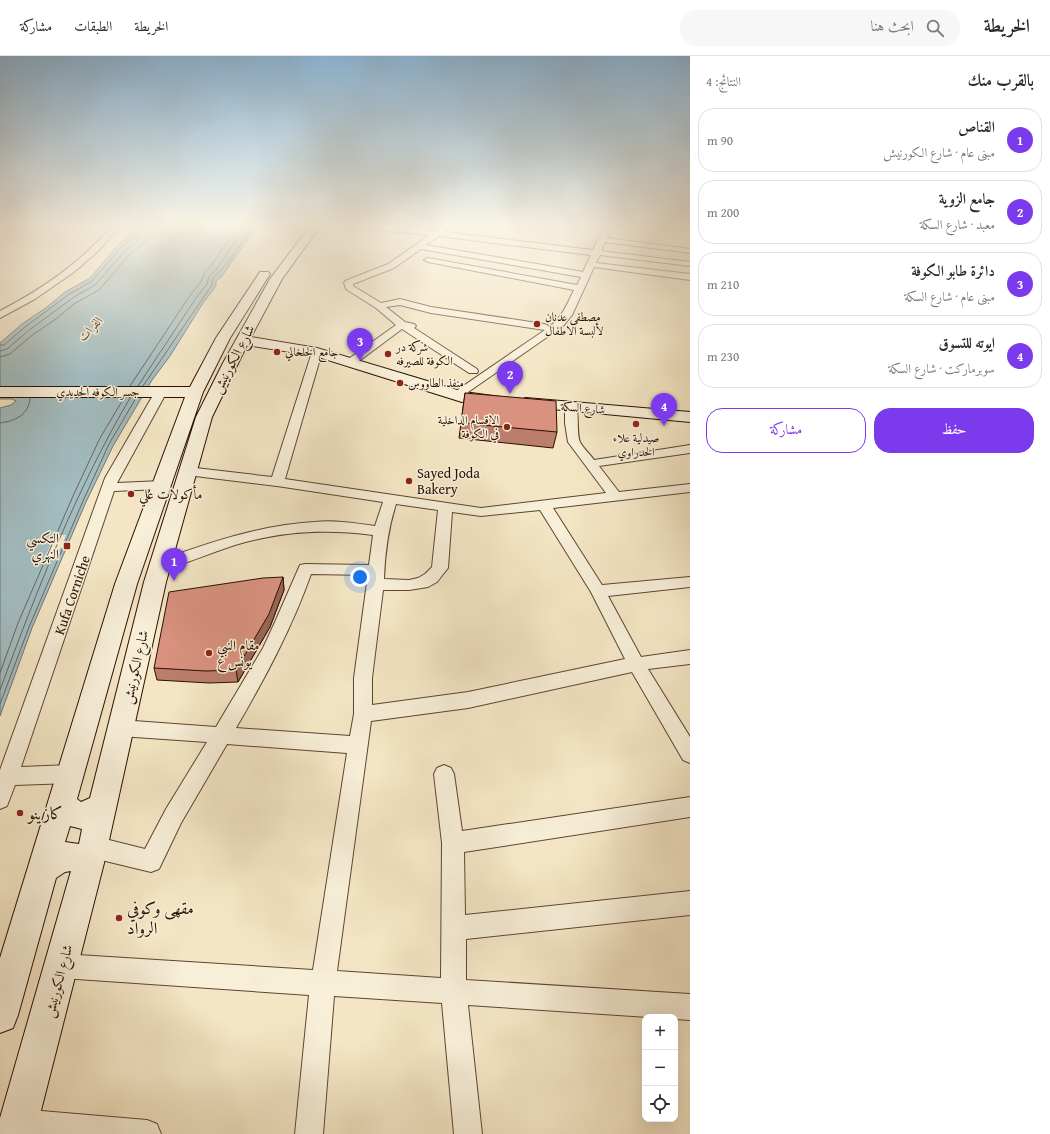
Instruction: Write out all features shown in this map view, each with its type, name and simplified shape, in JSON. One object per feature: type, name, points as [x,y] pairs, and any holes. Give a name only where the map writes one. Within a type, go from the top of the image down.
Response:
[{"type":"street","points":[[0,315],[40,292],[65,275]]},
{"type":"street","name":"شارع الكورنيش","points":[[17,1128],[91,855],[120,728],[160,566],[187,471],[204,417],[243,340],[253,306],[268,275]]},
{"type":"street","name":"شارع الكورنيش","points":[[0,1015],[126,584],[195,392],[223,338],[279,275]]},
{"type":"street","points":[[367,275],[348,283],[349,287],[379,306],[402,325],[474,371]]},
{"type":"street","points":[[511,275],[580,288]]},
{"type":"street","points":[[457,395],[560,324],[567,314],[586,275]]},
{"type":"street","points":[[677,275],[690,277]]},
{"type":"street","points":[[379,306],[400,302],[431,310],[544,327]]},
{"type":"street","points":[[351,362],[402,325],[428,328]]},
{"type":"street","name":"شارع السكة","points":[[243,340],[317,352],[457,395],[571,407],[690,417]]},
{"type":"street","points":[[277,482],[317,352]]},
{"type":"street","name":"جسر الکوفه الحديدي","points":[[0,392],[156,395],[195,392]]},
{"type":"street","name":"Kufa Corniche","points":[[0,799],[112,478],[156,395]]},
{"type":"street","points":[[571,407],[571,423],[574,442],[615,496]]},
{"type":"street","points":[[590,464],[690,450]]},
{"type":"street","points":[[187,471],[277,482],[481,512],[690,488]]},
{"type":"street","points":[[110,486],[162,485]]},
{"type":"street","points":[[309,1134],[323,983],[363,714],[364,678],[375,577],[381,531],[391,499]]},
{"type":"street","points":[[543,504],[598,590],[636,664],[690,754]]},
{"type":"street","points":[[43,868],[59,858],[69,856],[77,857],[91,855],[151,861],[163,832],[258,673],[281,630],[305,569],[375,577],[409,585],[422,583],[431,578],[440,568],[445,507]]},
{"type":"street","points":[[160,566],[214,546],[244,538],[299,528],[336,527],[381,531]]},
{"type":"street","points":[[598,590],[690,582]]},
{"type":"street","points":[[363,714],[468,700],[636,664],[690,657]]},
{"type":"street","points":[[120,728],[358,745]]},
{"type":"street","points":[[8,776],[70,774]]},
{"type":"street","points":[[444,774],[454,843],[454,992],[468,1134]]},
{"type":"street","points":[[62,804],[71,814],[79,816],[102,807]]},
{"type":"street","points":[[454,843],[690,807]]},
{"type":"street","points":[[454,928],[690,903]]},
{"type":"street","points":[[62,966],[690,1007]]},
{"type":"street","points":[[17,1128],[148,1134]]},
{"type":"water","name":"الفرات","points":[[92,275],[222,275],[216,281],[216,286],[203,303],[170,356],[152,380],[113,446],[86,502],[32,628],[0,716],[0,408],[11,405],[16,401],[12,399],[0,399],[0,343],[22,324],[47,307],[65,292]]},
{"type":"pier","points":[[55,535],[66,535],[62,545],[69,545],[67,548],[60,548],[57,557],[45,557]]},
{"type":"building","points":[[465,393],[556,401],[557,432],[461,423]]},
{"type":"building","name":"مقام النبي يونس ع","points":[[283,577],[269,614],[236,670],[206,671],[154,668],[169,592],[263,578]]},
{"type":"place","name":"مصطفى عدنان لألبسة الاطفال","points":[[537,324]]},
{"type":"place","name":"جامع الخلخالي","points":[[277,352]]},
{"type":"place","name":"شركة در الكوفة للصيرفه","points":[[388,354]]},
{"type":"place","name":"دائرة طابو الكوفة","points":[[360,361]]},
{"type":"place","name":"منفذ الطاووس","points":[[400,383]]},
{"type":"place","name":"جامع الزوية","points":[[510,394]]},
{"type":"place","name":"صيدلية علاء الحدراوي","points":[[636,424]]},
{"type":"place","name":"ايوته للتسوق","points":[[664,426]]},
{"type":"place","name":"الاقسام الداخلية في الكوفة","points":[[507,427]]},
{"type":"place","name":"Sayed Joda Bakery","points":[[409,481]]},
{"type":"place","name":"مأكولات علي","points":[[131,494]]},
{"type":"place","name":"التكسي النهري","points":[[67,546]]},
{"type":"place","name":"القناص","points":[[174,581]]},
{"type":"place","name":"مقام النبي يونس ع","points":[[209,653]]},
{"type":"place","name":"كازينو","points":[[20,813]]},
{"type":"place","name":"مقهى وكوفي الرواد","points":[[119,918]]}]
